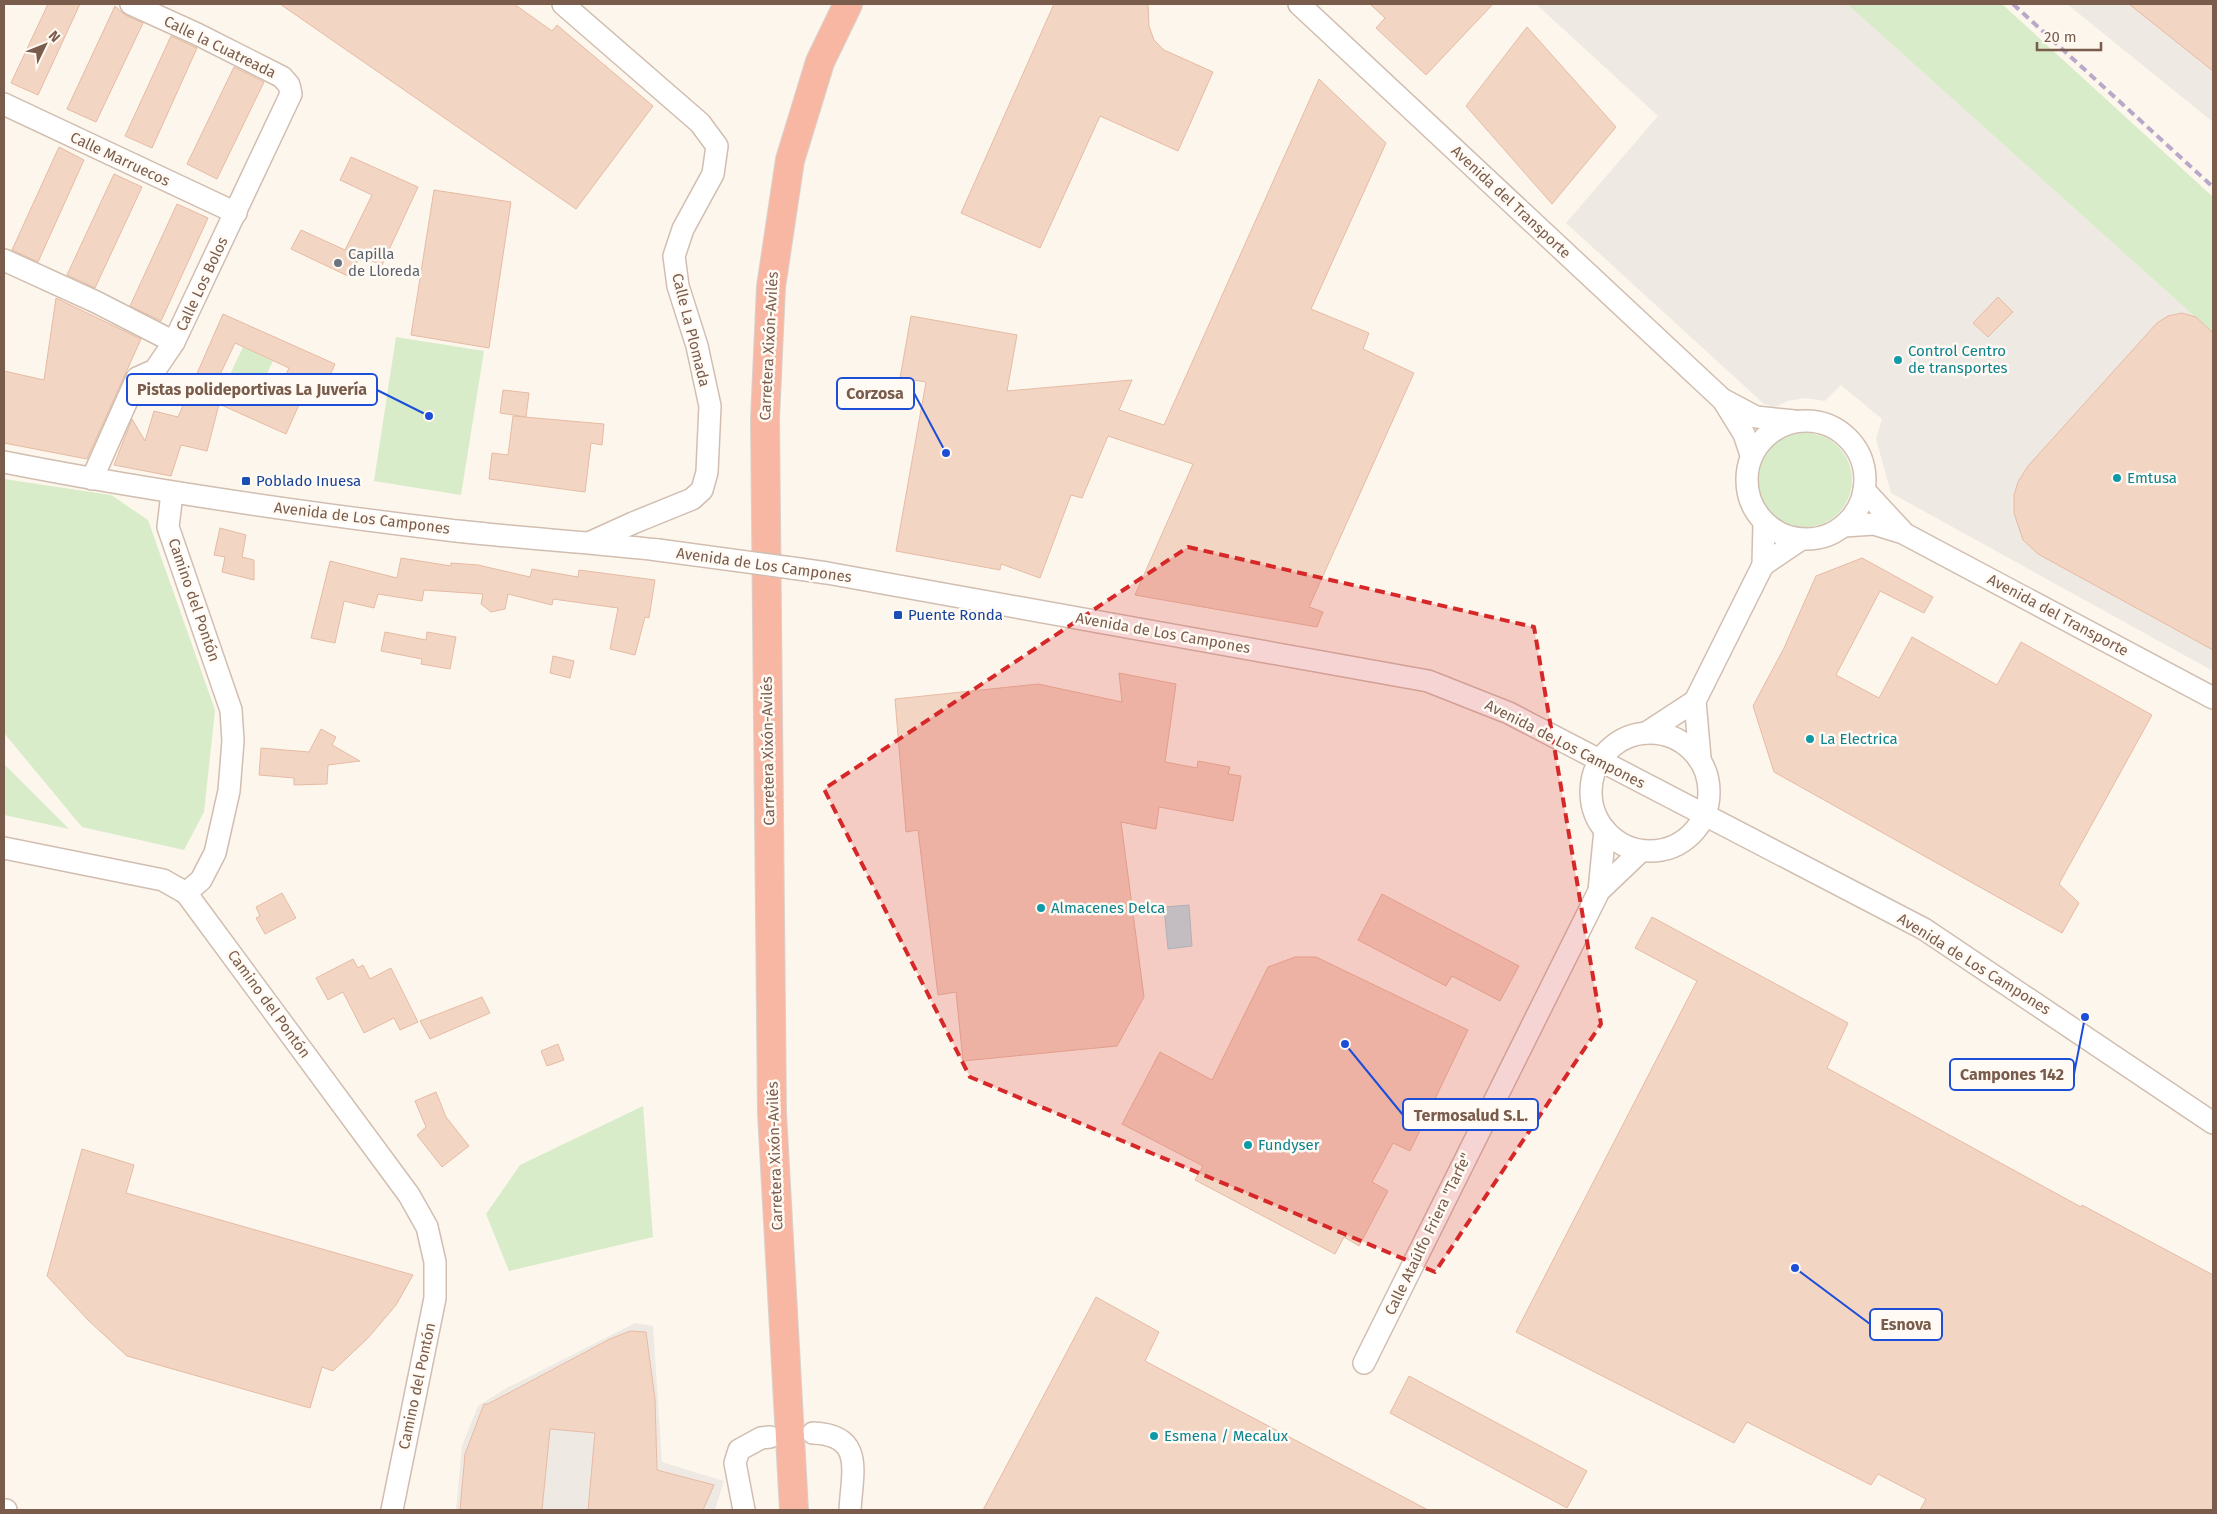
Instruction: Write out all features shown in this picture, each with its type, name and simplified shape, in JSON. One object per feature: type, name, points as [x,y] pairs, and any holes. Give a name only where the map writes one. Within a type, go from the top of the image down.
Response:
[{"type":"highway","name":"Carretera Xixón-Avilés","points":[[794,1510],[772,1113],[765,419],[771,287],[790,160],[820,62],[848,4]]},
{"type":"street","name":"Calle la Cuatreada","points":[[130,4],[198,34],[282,77]]},
{"type":"street","name":"Calle La Plomada","points":[[563,4],[700,123],[717,146],[713,174],[683,229],[674,256],[678,286],[697,346],[710,406],[707,472],[702,490],[692,499],[632,523],[592,542]]},
{"type":"street","name":"Avenida del Transporte","points":[[1299,4],[1723,400]]},
{"type":"street","name":"Calle Los Bolos","points":[[92,479],[137,378],[154,370],[174,342],[236,213],[291,94],[288,85],[282,77]]},
{"type":"street","name":"Calle Marruecos","points":[[4,104],[236,213]]},
{"type":"street","points":[[4,260],[96,302],[174,342]]},
{"type":"street","points":[[1723,400],[1756,417],[1826,424],[1839,431],[1851,442],[1860,457],[1865,473],[1864,490],[1860,504],[1844,526],[1830,534],[1815,539],[1800,540],[1780,534],[1764,523],[1753,508],[1747,491],[1746,472],[1751,455],[1762,439],[1777,428],[1796,422]]},
{"type":"street","points":[[1723,400],[1744,434],[1751,455]]},
{"type":"street","name":"Avenida de Los Campones","points":[[4,462],[172,493],[449,530],[592,542],[836,574],[1428,681],[1509,714],[1924,929],[2213,1123]]},
{"type":"street","points":[[1864,490],[1904,532]]},
{"type":"street","name":"Camino del Pontón","points":[[172,493],[168,527],[231,710],[233,741],[229,791],[215,853],[201,880],[186,894],[409,1195],[426,1227],[434,1262],[435,1298],[392,1510]]},
{"type":"street","points":[[1696,701],[1646,732],[1628,737],[1612,746],[1599,761],[1592,778],[1591,796],[1595,815],[1605,830],[1615,840],[1641,850],[1660,850],[1679,844],[1694,832],[1705,816],[1710,796],[1708,776],[1700,758],[1696,701],[1763,565],[1764,523]]},
{"type":"street","points":[[1844,526],[1874,524],[1904,532]]},
{"type":"street","name":"Avenida del Transporte","points":[[1904,532],[2213,698]]},
{"type":"street","points":[[1763,565],[1800,540]]},
{"type":"street","points":[[1646,732],[1668,735],[1685,744],[1700,758]]},
{"type":"street","name":"Calle Ataúlfo Friera \"Tarfe\"","points":[[1599,891],[1605,830]]},
{"type":"street","points":[[4,848],[162,880],[186,894]]},
{"type":"street","name":"Calle Ataúlfo Friera \"Tarfe\"","points":[[1364,1363],[1599,891],[1641,850]]},
{"type":"street","points":[[813,1433],[831,1434],[843,1440],[853,1456],[850,1510]]},
{"type":"street","points":[[744,1510],[736,1463],[739,1450],[761,1438],[770,1437]]},
{"type":"highlighted area","points":[[1188,547],[1534,627],[1601,1024],[1435,1272],[970,1077],[824,789]]},
{"type":"shaded area","points":[[1536,4],[1847,4],[2213,333],[2213,671],[1891,493],[1876,439],[1882,419],[1841,385],[1825,401],[1805,398],[1788,401],[1775,407],[1764,404],[1566,223],[1658,116]]},
{"type":"shaded area","points":[[2067,4],[2213,4],[2213,122]]},
{"type":"shaded area","points":[[635,1323],[653,1326],[662,1462],[724,1481],[715,1510],[456,1510],[462,1446],[478,1406],[505,1389]]},
{"type":"green space","points":[[1847,4],[2002,4],[2213,197],[2213,333]]},
{"type":"green space","points":[[396,337],[484,351],[461,495],[374,481]]},
{"type":"green space","points":[[243,347],[273,361],[254,401],[224,387]]},
{"type":"green space","points":[[1805,433],[1823,437],[1838,447],[1848,462],[1852,480],[1848,498],[1838,513],[1823,523],[1805,527],[1787,523],[1772,513],[1762,498],[1758,480],[1762,462],[1772,447],[1787,437]]},
{"type":"green space","points":[[4,479],[111,495],[148,520],[215,710],[204,812],[184,850],[82,827],[4,733]]},
{"type":"green space","points":[[4,764],[69,829],[4,815]]},
{"type":"green space","points":[[643,1106],[653,1237],[509,1271],[486,1214],[520,1165]]},
{"type":"water","points":[[1189,905],[1192,946],[1168,949],[1164,907]]},
{"type":"building","points":[[48,4],[80,4],[38,95],[11,83]]},
{"type":"building","points":[[280,4],[514,4],[552,31],[557,25],[653,106],[576,209]]},
{"type":"building","points":[[1054,4],[1148,4],[1149,26],[1154,40],[1164,50],[1213,72],[1178,151],[1100,116],[1040,248],[961,213]]},
{"type":"building","points":[[1370,4],[1493,4],[1426,75],[1376,28],[1385,18]]},
{"type":"building","points":[[2129,4],[2213,4],[2213,71]]},
{"type":"building","points":[[115,6],[125,15],[143,23],[96,122],[67,109]]},
{"type":"building","points":[[1527,27],[1616,127],[1552,204],[1466,106]]},
{"type":"building","points":[[171,36],[197,48],[152,148],[125,136]]},
{"type":"building","points":[[234,67],[264,82],[217,179],[187,164]]},
{"type":"building","points":[[1319,79],[1386,143],[1311,309],[1369,333],[1363,349],[1414,373],[1309,607],[1323,612],[1317,627],[1135,595],[1193,464],[1108,436],[1082,498],[1071,495],[1040,578],[1001,564],[1000,570],[896,551],[926,382],[900,378],[911,316],[1017,335],[1007,391],[1132,380],[1119,410],[1164,425]]},
{"type":"building","points":[[59,147],[84,160],[38,262],[12,250]]},
{"type":"building","points":[[351,157],[418,187],[382,265],[360,256],[350,277],[291,249],[301,230],[345,250],[372,195],[340,180]]},
{"type":"building","points":[[114,174],[142,187],[95,288],[67,275]]},
{"type":"building","points":[[434,190],[511,202],[489,348],[411,335]]},
{"type":"building","points":[[177,204],[208,218],[161,321],[130,306]]},
{"type":"building","points":[[1998,297],[2013,312],[1988,337],[1973,323]]},
{"type":"building","points":[[56,298],[141,339],[87,459],[4,443],[4,371],[44,380]]},
{"type":"building","name":"Emtusa","points":[[2182,313],[2196,317],[2213,333],[2213,650],[2038,554],[2023,540],[2014,513],[2014,495],[2018,482],[2028,466],[2157,323],[2168,316]]},
{"type":"building","points":[[223,314],[335,364],[325,387],[310,380],[286,434],[219,404],[207,451],[181,445],[171,476],[114,465],[132,419],[145,441],[154,411],[178,417]],"holes":[[[235,343],[289,368],[272,406],[217,381]]]},
{"type":"building","points":[[503,390],[529,393],[526,417],[500,413]]},
{"type":"building","points":[[513,416],[604,424],[602,445],[591,443],[585,492],[489,479],[492,453],[508,455]]},
{"type":"building","points":[[220,528],[246,535],[242,557],[254,560],[254,580],[222,572],[225,557],[214,555]]},
{"type":"building","points":[[401,558],[451,566],[451,563],[478,565],[530,577],[532,569],[578,577],[579,570],[655,580],[649,618],[645,617],[635,655],[610,649],[618,608],[553,599],[552,605],[508,594],[505,609],[491,612],[481,604],[483,594],[424,590],[422,601],[378,594],[374,608],[344,601],[335,643],[311,638],[330,561],[397,578]]},
{"type":"building","points":[[1862,558],[1933,597],[1924,613],[1880,591],[1836,675],[1879,698],[1912,637],[1997,685],[2021,642],[2152,715],[2059,884],[2079,903],[2062,933],[1774,772],[1753,706],[1784,648],[1816,576]]},
{"type":"building","points":[[385,632],[426,640],[427,632],[456,637],[450,669],[421,664],[422,659],[381,651]]},
{"type":"building","points":[[553,656],[574,661],[570,678],[550,673]]},
{"type":"building","name":"Almacenes Delca","points":[[1119,673],[1176,684],[1165,762],[1197,768],[1198,761],[1230,767],[1228,774],[1241,776],[1233,821],[1159,807],[1156,829],[1121,822],[1144,997],[1117,1046],[963,1061],[956,992],[938,995],[918,830],[906,832],[895,699],[1038,684],[1122,702]]},
{"type":"building","points":[[321,729],[336,737],[332,745],[360,761],[328,765],[327,784],[294,785],[294,778],[259,775],[261,748],[309,752]]},
{"type":"building","points":[[282,893],[296,918],[265,934],[256,918],[260,916],[256,907]]},
{"type":"building","points":[[1382,894],[1519,966],[1500,1001],[1452,976],[1446,986],[1358,940]]},
{"type":"building","points":[[1652,917],[1848,1023],[1827,1068],[2081,1207],[2082,1205],[2213,1275],[2213,1510],[1920,1510],[1926,1499],[1878,1474],[1871,1485],[1747,1422],[1734,1443],[1516,1332],[1697,981],[1635,948]]},
{"type":"building","points":[[1295,957],[1316,957],[1468,1030],[1410,1151],[1393,1143],[1372,1182],[1388,1191],[1359,1246],[1344,1237],[1335,1254],[1195,1180],[1203,1166],[1122,1124],[1160,1052],[1212,1080],[1268,967]]},
{"type":"building","points":[[353,959],[358,968],[363,965],[370,979],[391,968],[418,1022],[400,1030],[394,1018],[364,1033],[343,992],[328,1000],[316,978]]},
{"type":"building","points":[[482,997],[490,1013],[430,1039],[420,1021]]},
{"type":"building","points":[[558,1044],[564,1060],[547,1066],[541,1051]]},
{"type":"building","points":[[436,1092],[446,1117],[469,1146],[442,1167],[417,1135],[426,1127],[415,1101]]},
{"type":"building","points":[[82,1149],[134,1165],[126,1193],[413,1275],[396,1305],[368,1338],[333,1371],[322,1367],[310,1408],[127,1356],[89,1321],[47,1276]]},
{"type":"building","name":"Esmena / Mecalux","points":[[1096,1297],[1159,1332],[1145,1361],[1428,1510],[983,1510]]},
{"type":"building","points":[[630,1331],[646,1332],[655,1399],[657,1470],[714,1485],[703,1510],[588,1510],[595,1433],[550,1429],[542,1510],[460,1510],[465,1454],[484,1404],[488,1404],[610,1339]]},
{"type":"building","points":[[1409,1376],[1587,1471],[1567,1508],[1390,1413]]},
{"type":"railway","points":[[2013,4],[2213,187]]},
{"type":"place","name":"Capilla de Lloreda","points":[[338,263]]},
{"type":"place","name":"Control Centro de transportes","points":[[1898,360]]},
{"type":"place","name":"Pistas polideportivas La Juvería","points":[[429,416]]},
{"type":"place","name":"Corzosa","points":[[946,453]]},
{"type":"place","name":"Emtusa","points":[[2117,478]]},
{"type":"place","name":"Poblado Inuesa","points":[[246,481]]},
{"type":"place","name":"Puente Ronda","points":[[898,615]]},
{"type":"place","name":"La Electrica","points":[[1810,739]]},
{"type":"place","name":"Almacenes Delca","points":[[1041,908]]},
{"type":"place","name":"Campones 142","points":[[2085,1017]]},
{"type":"place","name":"Termosalud S.L.","points":[[1345,1044]]},
{"type":"place","name":"Fundyser","points":[[1248,1145]]},
{"type":"place","name":"Esnova","points":[[1795,1268]]},
{"type":"place","name":"Esmena / Mecalux","points":[[1154,1436]]}]
